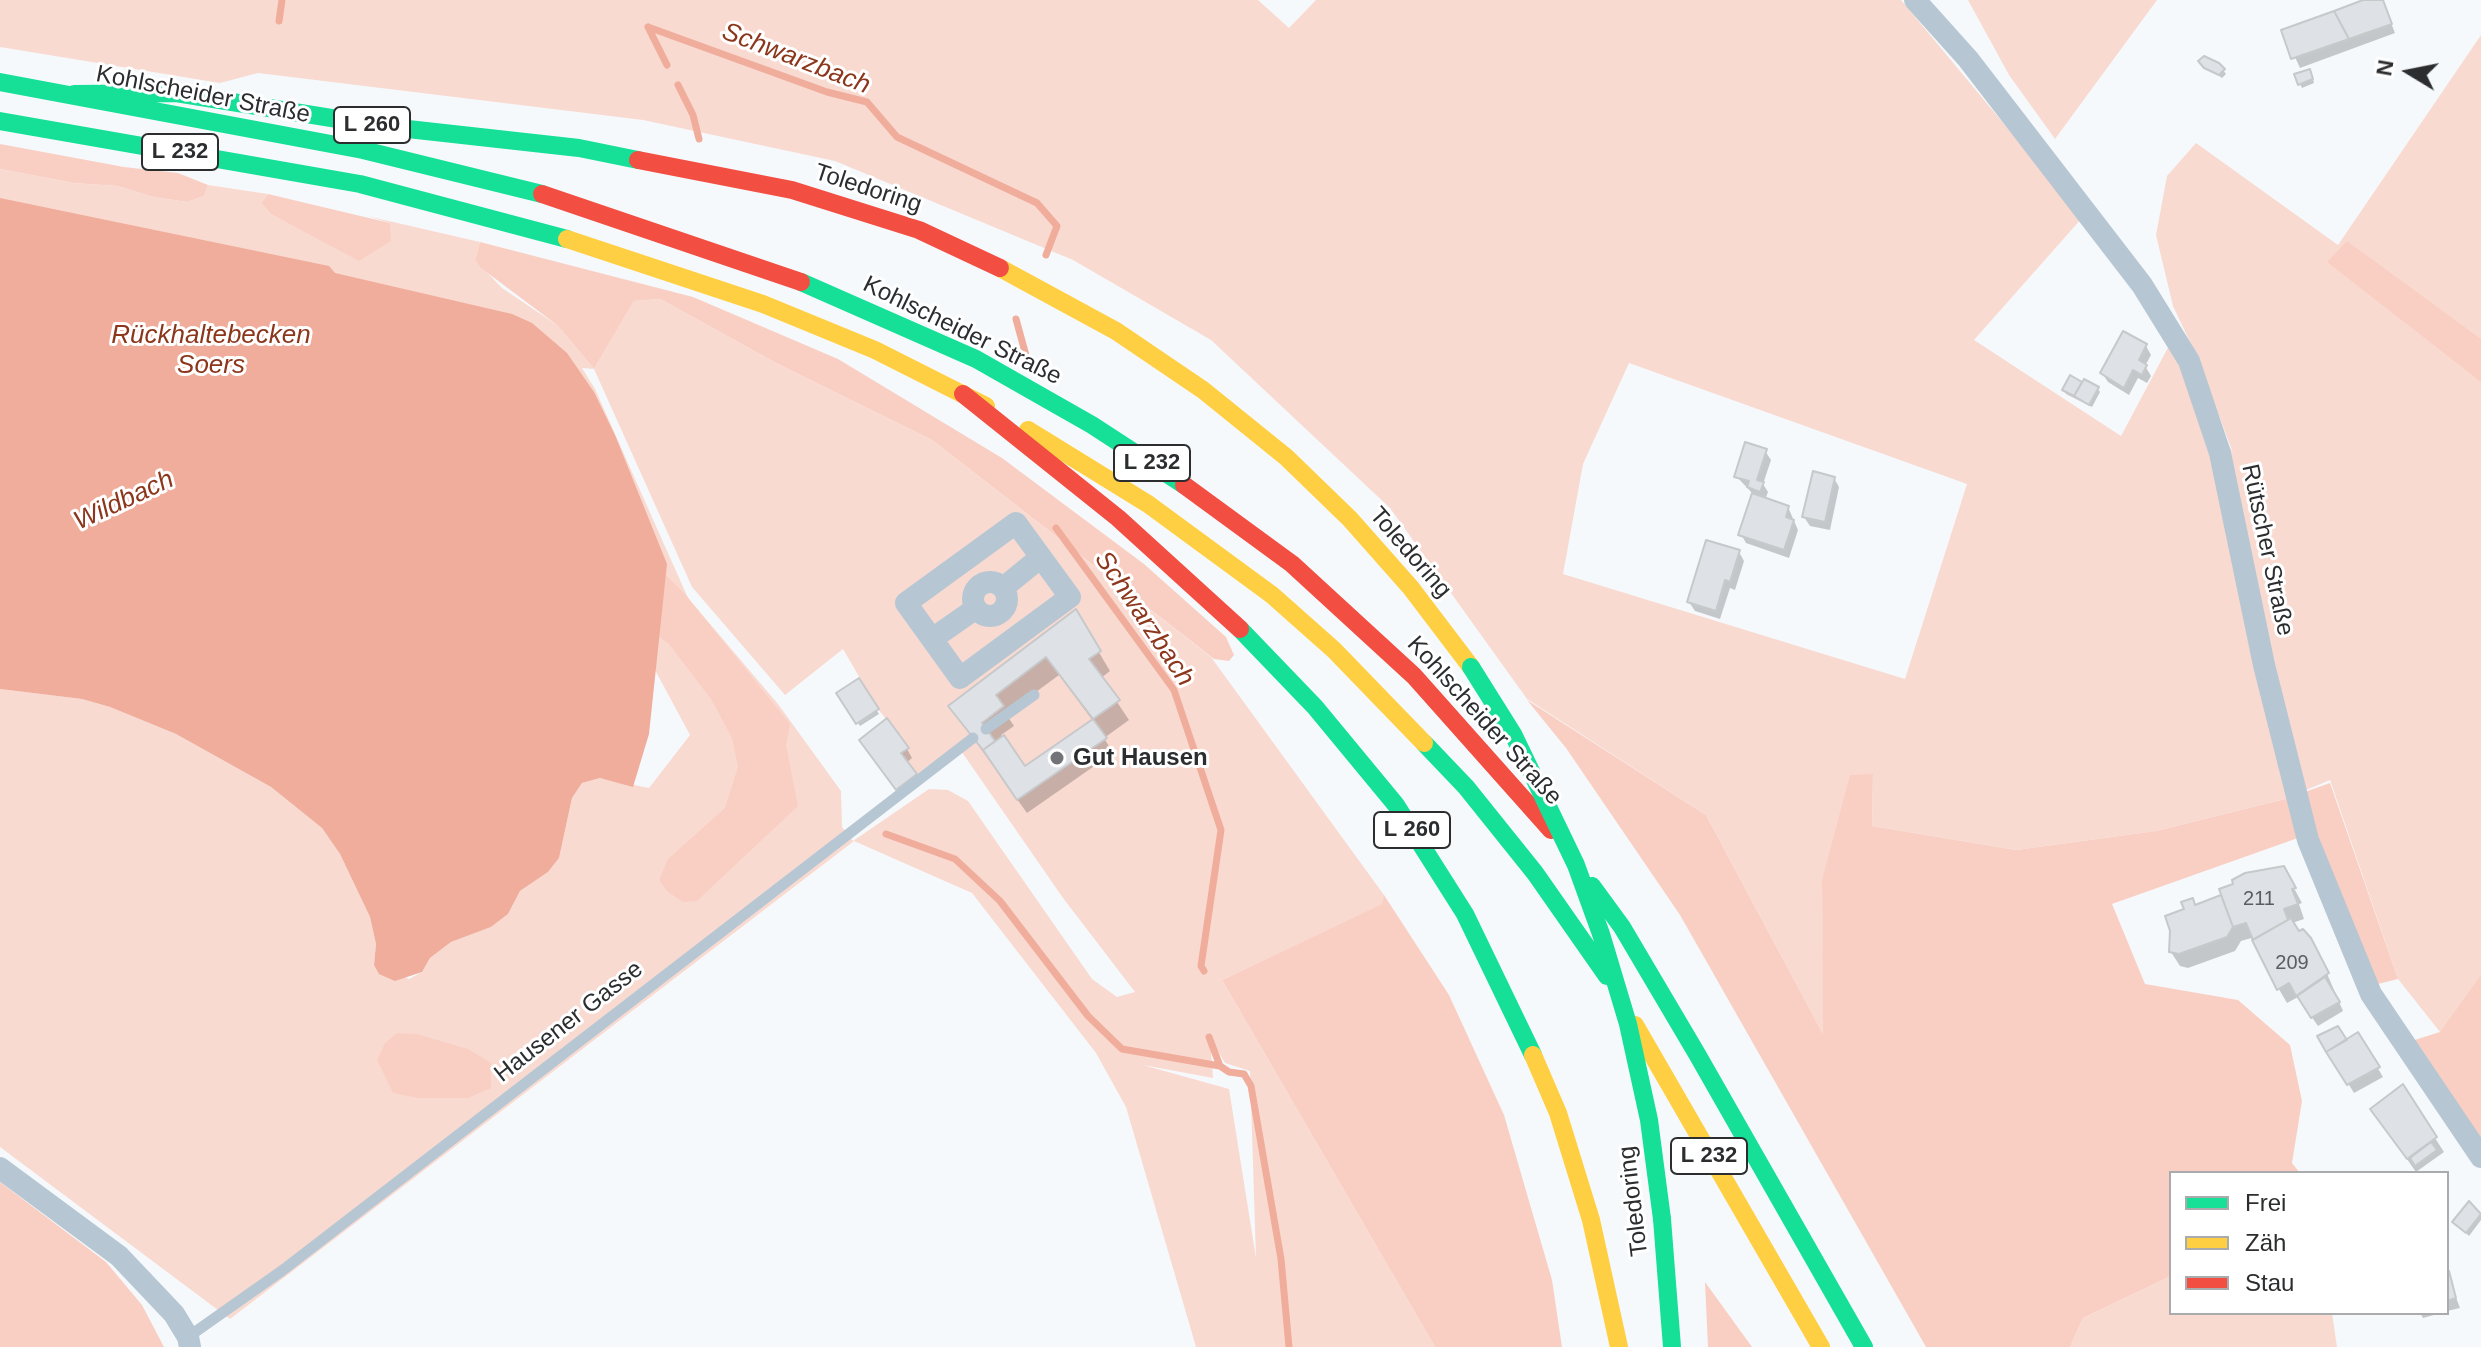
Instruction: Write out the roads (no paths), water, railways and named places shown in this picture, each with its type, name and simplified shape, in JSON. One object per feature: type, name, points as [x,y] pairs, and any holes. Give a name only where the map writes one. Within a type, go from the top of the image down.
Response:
[{"type":"main road","name":"Kohlscheider Straße","points":[[0,82],[74,94],[472,175],[677,235],[773,270],[976,359],[1166,472],[1292,564],[1354,618],[1414,676],[1555,836],[1622,927],[1864,1347]]},
{"type":"main road","name":"Toledoring","points":[[74,94],[176,93],[381,126],[579,148],[792,190],[919,230],[1038,286],[1116,331],[1203,390],[1286,457],[1350,519],[1411,588],[1471,667],[1520,747],[1576,865],[1628,1024],[1649,1120],[1662,1219],[1672,1347]]},
{"type":"main road","name":"L 232","points":[[0,121],[360,184],[568,239],[763,304],[875,350],[963,394],[1072,455],[1148,504],[1260,586],[1344,659],[1466,787],[1535,873],[1600,963],[1821,1347]]},
{"type":"main road","name":"Toledoring","points":[[963,394],[1118,518],[1217,604],[1315,707],[1396,805],[1465,914],[1514,1009],[1558,1113],[1591,1220],[1619,1347]]},
{"type":"street","name":"Rütscher Straße","points":[[1915,0],[1968,59],[2149,293],[2189,361],[2220,453],[2264,665],[2308,840],[2371,994],[2481,1157]]},
{"type":"street","points":[[1016,523],[1041,557],[1070,597],[960,678],[906,603],[1016,523]]},
{"type":"street","points":[[932,639],[975,609],[988,616],[1002,612],[1008,600],[1003,588],[1041,557]]},
{"type":"street","points":[[0,1168],[119,1256],[150,1285],[189,1342]]},
{"type":"lane","points":[[986,729],[1034,695]]},
{"type":"lane","name":"Hausener Gasse","points":[[189,1342],[973,738]]},
{"type":"water","name":"Rückhaltebecken Soers","points":[[0,198],[329,266],[335,273],[512,314],[532,323],[567,353],[594,392],[615,435],[667,564],[649,734],[633,787],[600,778],[582,783],[572,798],[559,858],[548,872],[520,891],[508,914],[491,927],[451,942],[430,958],[422,972],[395,981],[379,974],[374,965],[376,944],[370,917],[340,854],[322,828],[271,787],[176,734],[110,707],[82,699],[0,689]]},
{"type":"waterway","name":"Wildbach","points":[[279,21],[282,0]]},
{"type":"waterway","name":"Schwarzbach","points":[[648,27],[827,92],[867,102],[897,137],[1037,203],[1057,226],[1046,255]]},
{"type":"waterway","points":[[648,27],[667,65]]},
{"type":"waterway","points":[[678,85],[693,115],[699,139]]},
{"type":"waterway","name":"Schwarzbach","points":[[1016,319],[1028,363]]},
{"type":"waterway","name":"Schwarzbach","points":[[1056,528],[1174,690],[1221,830],[1201,966],[1204,971]]},
{"type":"waterway","points":[[886,834],[955,859],[1000,901],[1088,1016],[1122,1049],[1220,1066]]},
{"type":"waterway","name":"Schwarzbach","points":[[1209,1037],[1220,1066],[1229,1072],[1244,1074],[1251,1086],[1281,1259],[1289,1347]]},
{"type":"place","name":"Gut Hausen","points":[[1057,758]]}]
